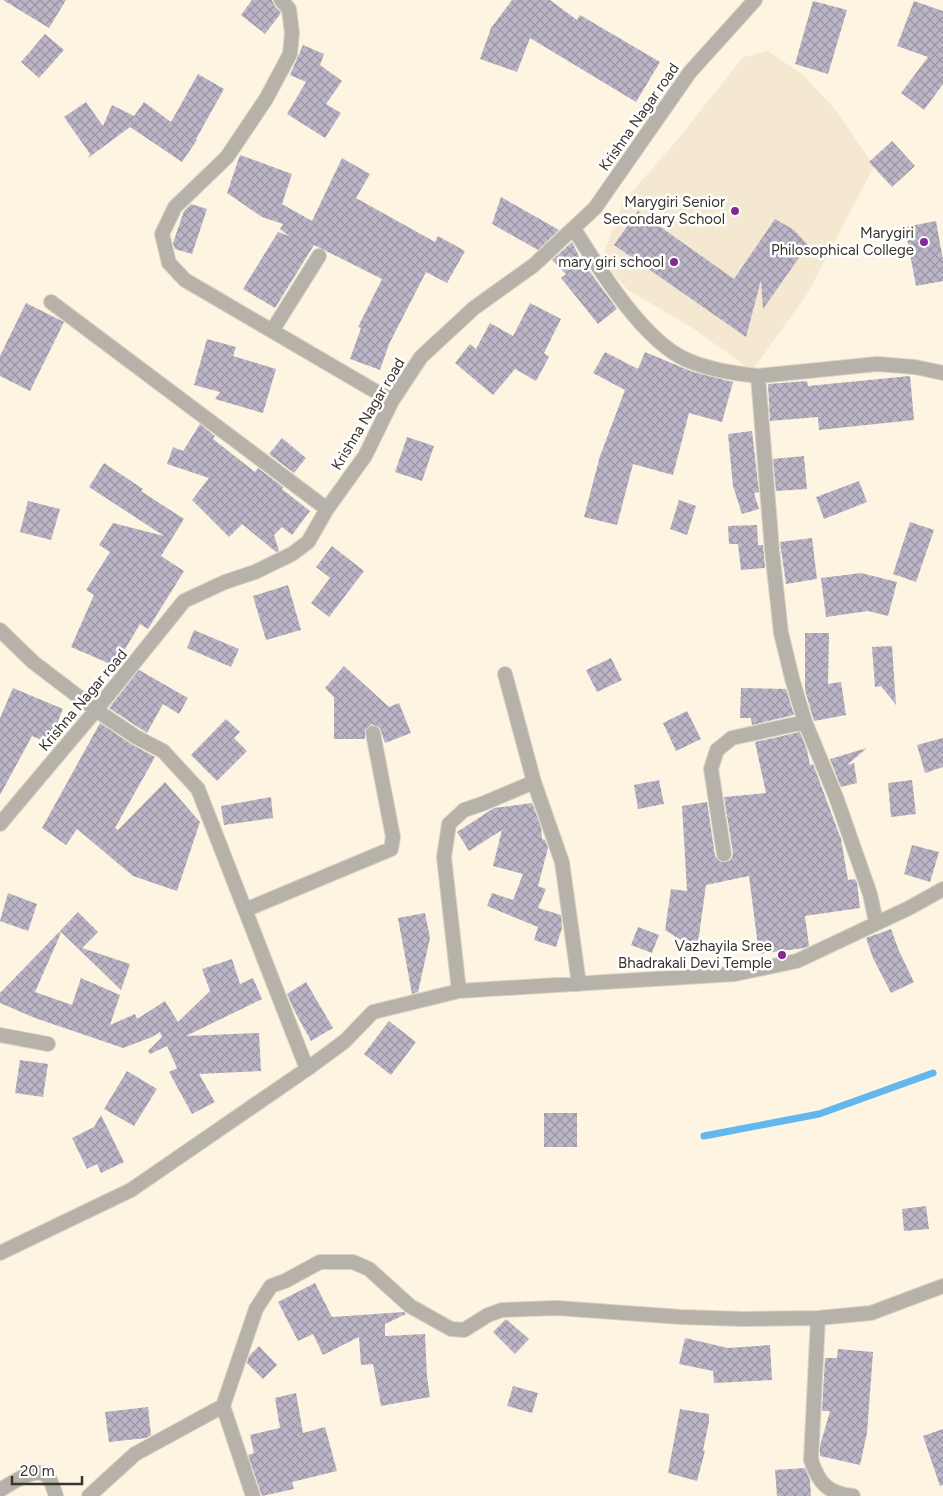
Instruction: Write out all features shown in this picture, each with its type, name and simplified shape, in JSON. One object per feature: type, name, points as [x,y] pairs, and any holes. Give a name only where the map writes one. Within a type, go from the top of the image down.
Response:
[{"type":"street","points":[[280,0],[289,8],[292,33],[290,54],[266,99],[227,157],[175,207],[162,234],[169,263],[185,280],[392,401]]},
{"type":"street","name":"Krishna Nagar road","points":[[0,824],[184,601],[225,582],[255,572],[292,554],[308,542],[327,509],[365,456],[392,401],[421,357],[474,308],[534,265],[574,230],[595,208],[690,72],[755,0]]},
{"type":"street","points":[[574,230],[606,279],[660,344],[686,360],[718,371],[758,376],[876,364],[915,367],[943,373]]},
{"type":"street","points":[[272,331],[319,256]]},
{"type":"street","points":[[51,302],[327,509]]},
{"type":"street","points":[[758,376],[772,550],[781,632],[792,682],[805,722],[836,797],[867,886],[876,922]]},
{"type":"street","points":[[0,630],[33,662],[96,710],[136,737],[163,751],[198,788],[307,1069]]},
{"type":"street","points":[[505,674],[534,782],[562,862],[579,984]]},
{"type":"street","points":[[724,854],[711,769],[717,750],[732,738],[805,722]]},
{"type":"street","points":[[245,910],[391,849],[393,837],[373,733]]},
{"type":"street","points":[[459,991],[444,857],[449,824],[464,810],[534,782]]},
{"type":"street","points":[[0,1253],[131,1190],[307,1069],[345,1041],[373,1012],[459,991],[735,974],[797,961],[908,908],[943,889]]},
{"type":"street","points":[[0,1035],[48,1044]]},
{"type":"street","points":[[252,1496],[223,1406],[256,1309],[271,1286],[286,1281],[320,1262],[353,1262],[369,1269],[410,1306],[451,1329],[464,1330],[488,1315],[502,1310],[557,1308],[681,1317],[743,1319],[818,1318],[871,1313],[943,1286]]},
{"type":"street","points":[[818,1318],[811,1460],[825,1487],[843,1495],[853,1496]]},
{"type":"street","points":[[89,1496],[135,1454],[223,1406]]},
{"type":"street","points":[[0,1490],[30,1474],[41,1473],[49,1478],[56,1496]]},
{"type":"shaded area","name":"Marygiri Senior Secondary School","points":[[768,51],[803,75],[835,109],[874,166],[808,293],[752,371],[694,329],[628,290],[601,260],[623,202],[678,139],[743,57]]},
{"type":"building","points":[[3,0],[66,0],[49,28]]},
{"type":"building","points":[[252,0],[272,0],[281,13],[265,34],[241,15]]},
{"type":"building","points":[[512,0],[550,0],[577,20],[580,15],[660,62],[636,102],[530,38],[517,72],[480,59],[491,28]]},
{"type":"building","points":[[813,1],[847,10],[828,74],[795,64]]},
{"type":"building","points":[[914,1],[943,11],[943,84],[924,110],[901,93],[928,57],[897,46]]},
{"type":"building","points":[[45,34],[64,50],[39,78],[21,62]]},
{"type":"building","points":[[303,45],[324,54],[320,65],[342,81],[326,104],[341,113],[325,138],[287,114],[306,82],[290,75]]},
{"type":"building","points":[[198,74],[224,89],[197,140],[182,162],[130,127],[88,158],[90,154],[64,117],[86,102],[103,126],[112,105],[134,116],[144,102],[171,122]]},
{"type":"building","points":[[892,141],[915,166],[892,187],[869,162]]},
{"type":"building","points":[[240,155],[292,174],[282,204],[312,221],[342,158],[370,174],[356,198],[435,242],[438,236],[465,251],[447,283],[426,272],[389,344],[380,370],[350,359],[361,328],[358,327],[382,279],[314,245],[275,308],[243,289],[278,232],[289,236],[280,229],[283,224],[262,217],[227,193]]},
{"type":"building","points":[[501,197],[559,230],[538,250],[492,224]]},
{"type":"building","points":[[191,204],[207,209],[192,254],[175,249],[173,243],[184,211]]},
{"type":"building","name":"mary giri school","points":[[638,211],[734,279],[775,219],[794,230],[808,245],[763,309],[761,280],[746,337],[614,245]]},
{"type":"building","name":"Marygiri Philosophical College","points":[[936,221],[943,260],[943,281],[916,286],[905,227]]},
{"type":"building","points":[[572,242],[580,258],[617,309],[598,324],[561,278],[566,274],[552,260]]},
{"type":"building","points":[[26,303],[64,322],[30,391],[0,376],[0,356]]},
{"type":"building","points":[[530,303],[561,319],[544,353],[549,357],[536,381],[515,369],[493,395],[455,363],[470,344],[476,349],[490,323],[513,336]]},
{"type":"building","points":[[207,339],[236,347],[233,356],[276,369],[263,413],[215,399],[220,392],[194,385]]},
{"type":"building","points":[[605,352],[638,369],[645,352],[693,372],[733,382],[722,422],[689,413],[673,475],[633,464],[617,525],[584,517],[600,456],[625,390],[593,373]]},
{"type":"building","points":[[910,376],[914,420],[819,430],[818,417],[770,421],[768,384],[807,381],[808,386]]},
{"type":"building","points":[[200,424],[215,436],[213,439],[255,472],[258,468],[310,511],[292,535],[282,527],[274,535],[279,551],[276,552],[242,524],[229,537],[192,500],[209,478],[167,464],[173,447],[183,451]]},
{"type":"building","points":[[752,431],[759,492],[754,493],[759,509],[742,514],[733,486],[728,434]]},
{"type":"building","points":[[407,437],[434,446],[422,481],[395,472]]},
{"type":"building","points":[[282,438],[306,458],[294,473],[269,454]]},
{"type":"building","points":[[804,456],[807,489],[776,491],[773,459]]},
{"type":"building","points":[[104,463],[143,489],[141,491],[184,519],[161,556],[184,571],[148,629],[140,624],[115,666],[71,647],[94,595],[86,590],[110,552],[99,545],[113,523],[164,536],[89,487]]},
{"type":"building","points":[[859,481],[867,502],[824,519],[816,497]]},
{"type":"building","points":[[679,500],[696,506],[687,535],[670,529]]},
{"type":"building","points":[[28,501],[60,509],[51,540],[20,532]]},
{"type":"building","points":[[910,522],[934,530],[916,582],[893,574]]},
{"type":"building","points":[[757,525],[758,545],[763,545],[765,568],[741,570],[738,544],[729,544],[728,526]]},
{"type":"building","points":[[812,538],[817,579],[786,584],[780,542]]},
{"type":"building","points":[[332,546],[364,571],[329,617],[311,603],[330,578],[316,567]]},
{"type":"building","points":[[861,573],[897,582],[888,616],[868,611],[826,617],[821,578]]},
{"type":"building","points":[[288,585],[301,630],[266,640],[253,596]]},
{"type":"building","points":[[194,630],[239,649],[231,667],[187,648]]},
{"type":"building","points":[[805,633],[829,633],[828,684],[841,682],[846,715],[814,721],[805,690]]},
{"type":"building","points":[[892,646],[896,705],[881,686],[875,687],[872,647]]},
{"type":"building","points":[[611,658],[622,680],[597,692],[586,670]]},
{"type":"building","points":[[344,666],[389,707],[399,703],[411,733],[385,743],[380,728],[372,724],[365,730],[365,739],[334,739],[334,697],[325,688]]},
{"type":"building","points":[[139,670],[188,698],[179,714],[163,704],[147,733],[109,708]]},
{"type":"building","points":[[13,688],[63,709],[49,743],[32,736],[0,795],[0,718]]},
{"type":"building","points":[[741,688],[786,689],[794,715],[752,725],[751,718],[740,718]]},
{"type":"building","points":[[687,711],[701,739],[676,751],[663,723]]},
{"type":"building","points":[[226,719],[240,732],[234,738],[247,751],[217,781],[191,755]]},
{"type":"building","points":[[100,723],[131,744],[155,757],[115,828],[118,830],[165,782],[200,822],[177,891],[133,876],[77,829],[66,845],[42,828]]},
{"type":"building","points":[[800,732],[810,765],[813,764],[841,839],[848,880],[855,879],[857,883],[860,908],[805,916],[809,946],[759,954],[749,876],[706,885],[697,950],[665,930],[671,889],[687,891],[682,806],[707,802],[715,856],[721,862],[729,861],[733,853],[724,797],[766,793],[755,742]]},
{"type":"building","points":[[943,738],[943,767],[925,773],[917,745]]},
{"type":"building","points":[[867,748],[847,765],[854,763],[857,783],[841,787],[830,759]]},
{"type":"building","points":[[659,780],[664,804],[638,809],[634,785]]},
{"type":"building","points":[[912,780],[916,814],[891,817],[888,783]]},
{"type":"building","points":[[271,797],[273,818],[224,825],[221,806]]},
{"type":"building","points":[[532,803],[541,827],[542,839],[545,840],[548,848],[538,886],[546,889],[538,908],[561,915],[562,928],[556,947],[534,940],[538,927],[487,906],[492,893],[513,900],[523,874],[493,866],[502,830],[469,851],[457,832],[494,808]]},
{"type":"building","points":[[912,845],[939,852],[930,882],[904,874]]},
{"type":"building","points":[[8,893],[37,904],[28,931],[0,921]]},
{"type":"building","points":[[78,912],[98,932],[82,948],[130,964],[121,990],[60,931]]},
{"type":"building","points":[[425,913],[430,938],[418,992],[412,994],[398,918]]},
{"type":"building","points":[[638,927],[659,935],[652,953],[631,945]]},
{"type":"building","points":[[891,929],[914,982],[891,993],[873,958],[866,938]]},
{"type":"building","points":[[59,932],[61,933],[35,992],[72,1005],[81,978],[120,995],[110,1025],[135,1014],[137,1019],[165,1001],[178,1022],[210,991],[202,969],[232,959],[240,984],[253,978],[262,999],[186,1036],[259,1033],[261,1071],[199,1074],[215,1102],[192,1114],[169,1072],[177,1068],[167,1046],[150,1054],[148,1051],[162,1037],[160,1032],[123,1048],[35,1018],[0,1003],[0,993]]},
{"type":"building","points":[[306,982],[333,1028],[311,1041],[287,994]]},
{"type":"building","points":[[389,1021],[416,1042],[391,1075],[364,1054]]},
{"type":"building","points":[[20,1060],[48,1064],[43,1097],[15,1093]]},
{"type":"building","points":[[127,1071],[157,1089],[134,1126],[104,1109]]},
{"type":"building","points":[[544,1113],[577,1113],[577,1147],[544,1147]]},
{"type":"building","points":[[101,1115],[124,1162],[101,1173],[97,1164],[87,1169],[72,1138],[94,1127]]},
{"type":"building","points":[[926,1206],[929,1229],[904,1231],[902,1209]]},
{"type":"building","points":[[315,1283],[332,1317],[404,1312],[406,1314],[385,1324],[385,1336],[425,1334],[430,1397],[381,1406],[373,1364],[361,1365],[359,1337],[323,1355],[313,1334],[298,1341],[278,1302]]},
{"type":"building","points":[[506,1319],[529,1339],[515,1354],[493,1332]]},
{"type":"building","points":[[685,1338],[728,1348],[770,1345],[772,1380],[714,1383],[713,1371],[679,1364]]},
{"type":"building","points":[[259,1346],[277,1365],[263,1379],[247,1363],[249,1356]]},
{"type":"building","points":[[838,1349],[873,1352],[867,1433],[860,1465],[820,1456],[820,1446],[830,1411],[822,1411],[825,1358],[837,1358]]},
{"type":"building","points":[[513,1386],[538,1393],[532,1413],[507,1406]]},
{"type":"building","points":[[296,1393],[303,1433],[325,1427],[337,1471],[292,1482],[294,1489],[262,1496],[248,1455],[254,1453],[250,1435],[280,1428],[275,1398]]},
{"type":"building","points":[[148,1407],[151,1435],[146,1438],[109,1442],[105,1412]]},
{"type":"building","points":[[680,1409],[709,1414],[703,1450],[705,1451],[697,1481],[668,1473]]},
{"type":"building","points":[[943,1429],[943,1485],[940,1486],[923,1436]]},
{"type":"building","points":[[805,1468],[810,1480],[811,1496],[777,1496],[775,1470]]},
{"type":"waterway","points":[[704,1136],[819,1114],[933,1073]]},
{"type":"place","name":"Marygiri Senior Secondary School","points":[[735,211]]},
{"type":"place","name":"Marygiri Philosophical College","points":[[924,242]]},
{"type":"place","name":"mary giri school","points":[[674,262]]},
{"type":"place","name":"Vazhayila Sree Bhadrakali Devi Temple","points":[[782,955]]}]
